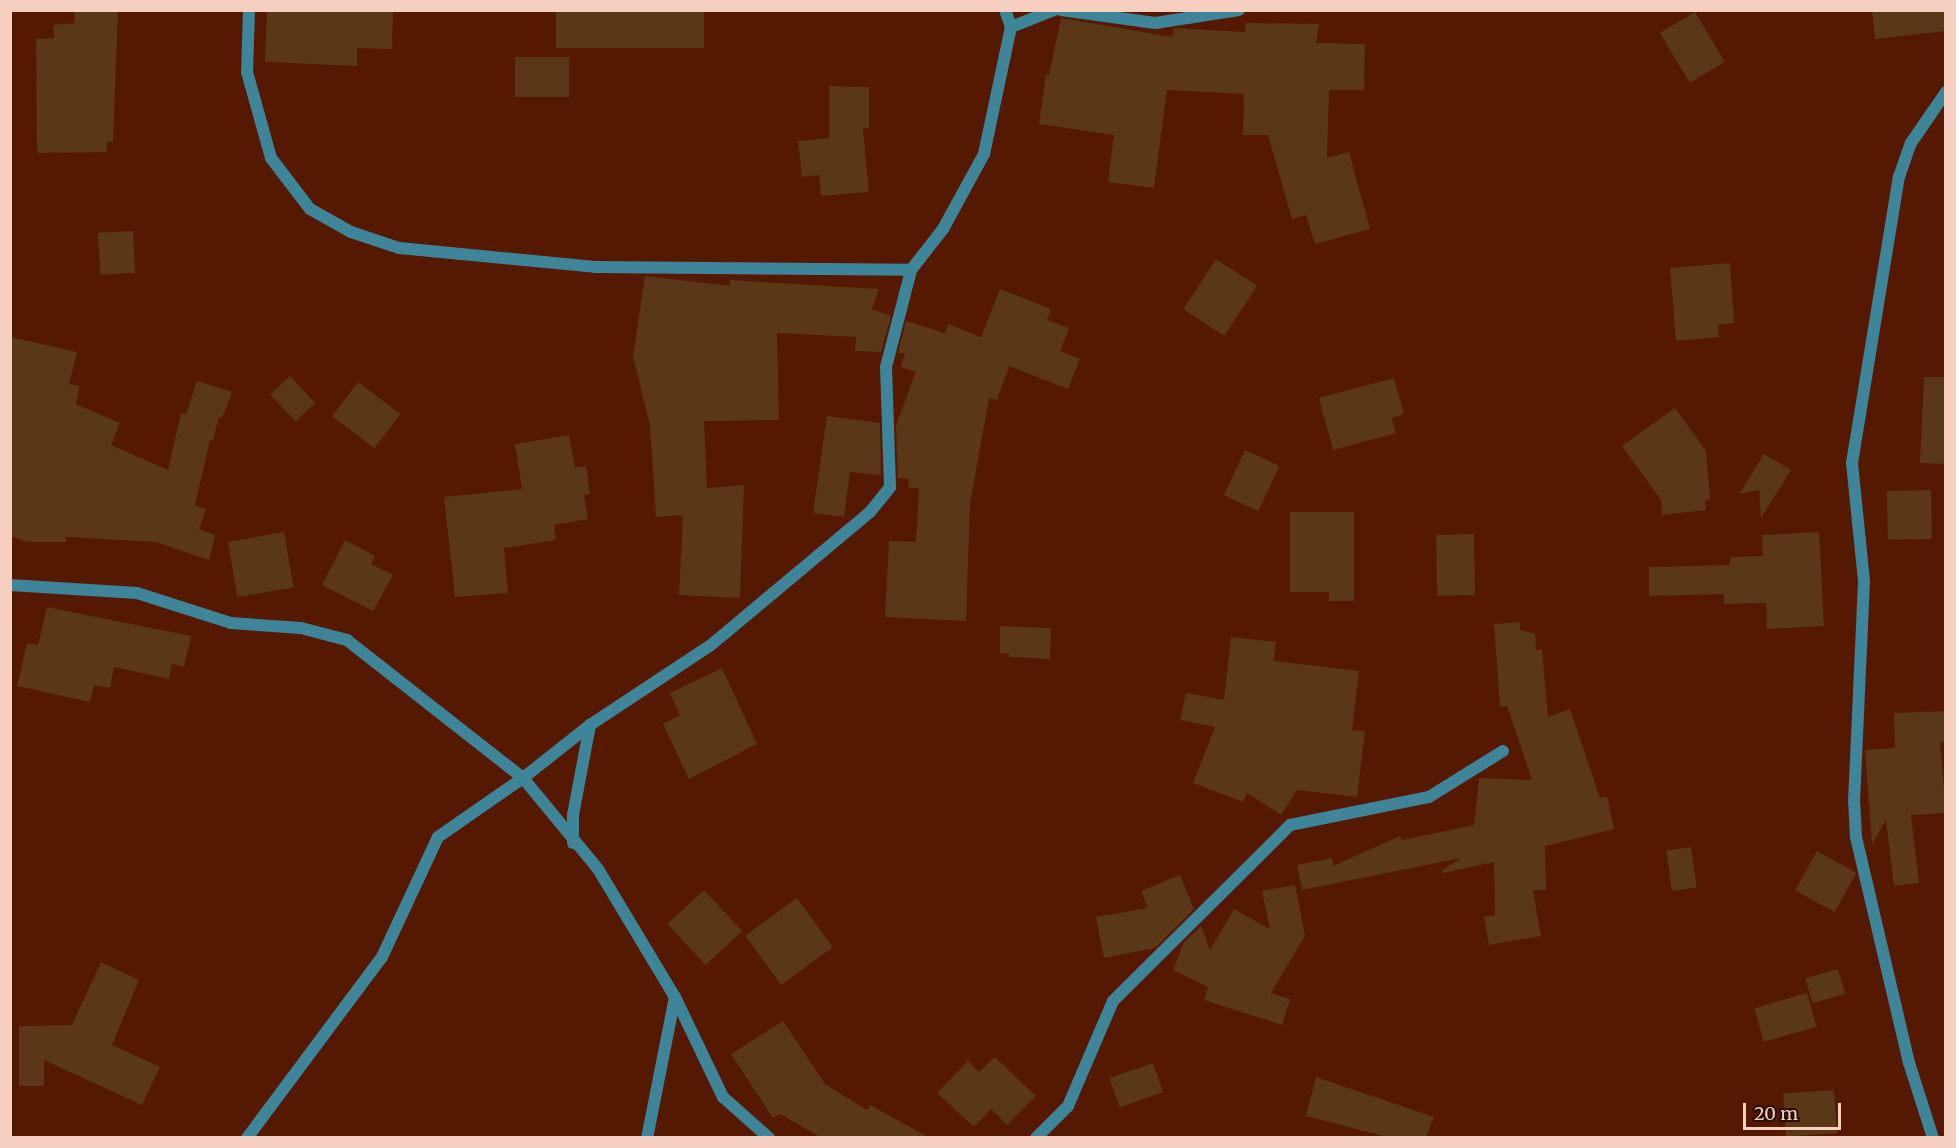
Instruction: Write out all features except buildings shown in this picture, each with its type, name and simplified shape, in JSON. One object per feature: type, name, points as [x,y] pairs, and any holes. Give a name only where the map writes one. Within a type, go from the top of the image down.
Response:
[{"type":"street","points":[[249,10],[247,72],[271,158],[310,209],[351,232],[399,248],[595,267],[911,270]]},
{"type":"street","points":[[247,1137],[382,957],[438,837],[523,778],[590,725],[711,645],[870,512],[890,487],[886,367],[911,270],[943,229],[984,154],[1011,27],[1005,10]]},
{"type":"street","points":[[1011,27],[1054,10]]},
{"type":"street","points":[[1061,10],[1155,23],[1239,10]]},
{"type":"street","points":[[1933,1137],[1910,1063],[1856,837],[1854,802],[1864,581],[1852,463],[1899,177],[1911,143],[1946,92]]},
{"type":"street","points":[[10,585],[137,593],[231,623],[301,628],[346,639],[523,778],[573,843],[598,869],[675,997],[723,1097],[769,1137]]},
{"type":"street","points":[[573,843],[573,815],[590,725]]},
{"type":"street","points":[[1036,1137],[1068,1106],[1113,1001],[1290,825],[1429,797],[1503,751]]},
{"type":"street","points":[[647,1137],[675,997]]}]
